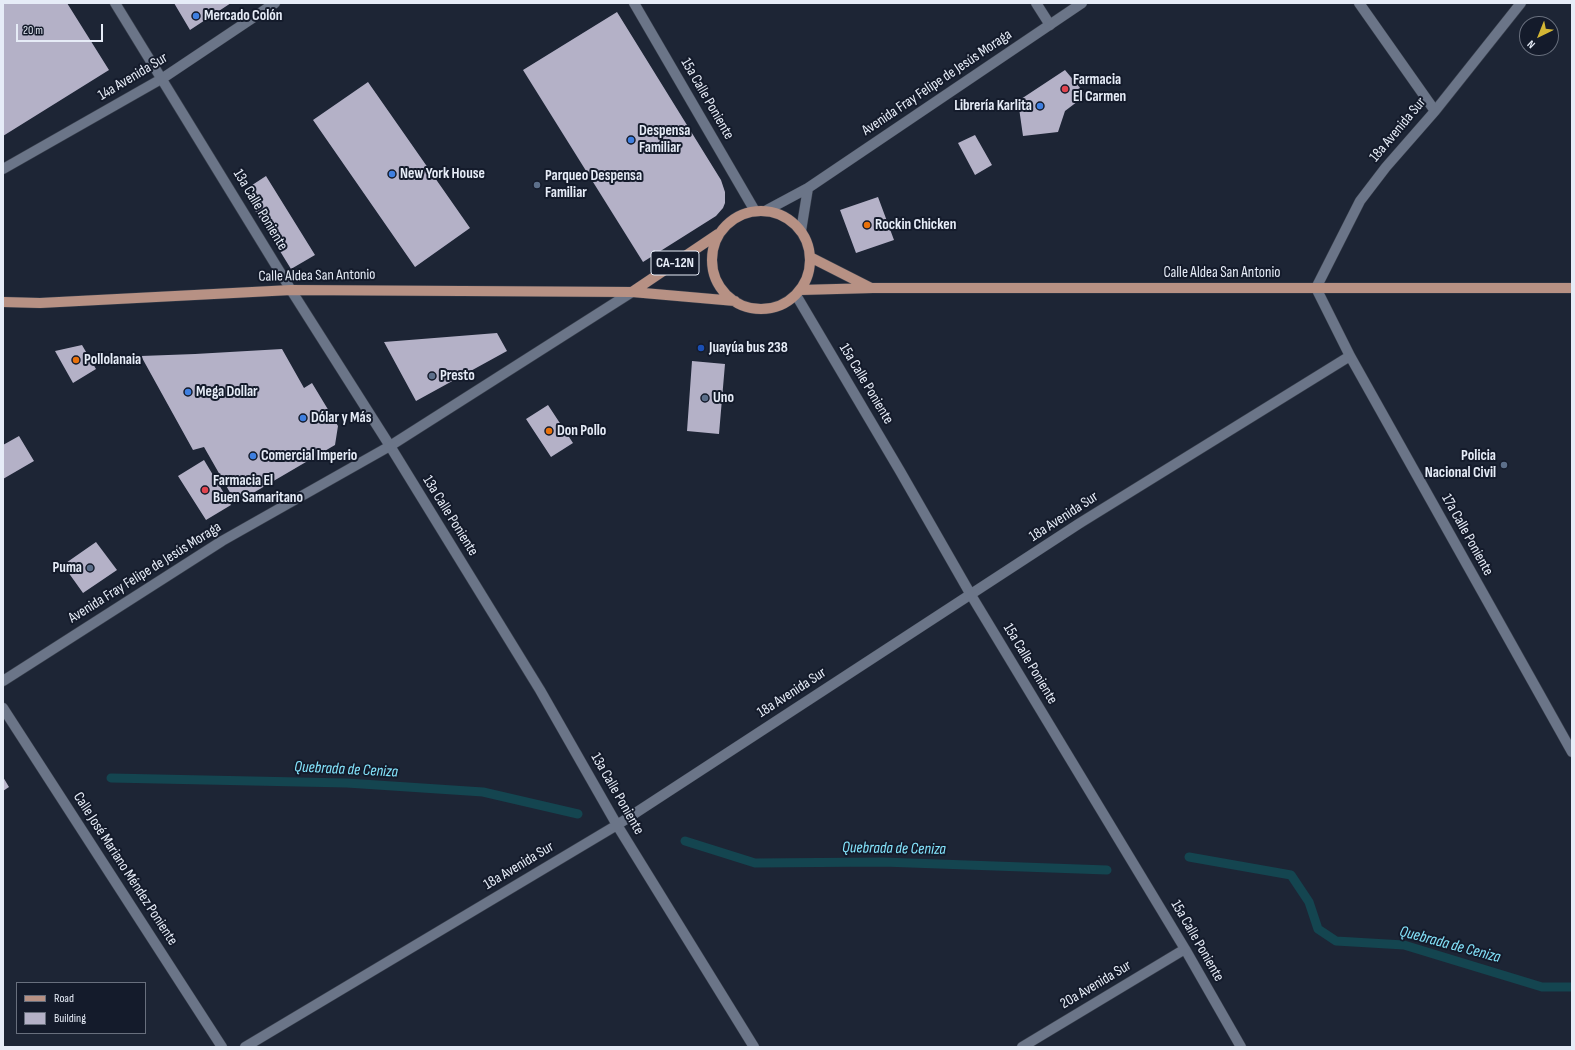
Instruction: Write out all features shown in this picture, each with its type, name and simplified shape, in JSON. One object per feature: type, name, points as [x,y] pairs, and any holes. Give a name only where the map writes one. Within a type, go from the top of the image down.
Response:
[{"type":"main road","points":[[766,210],[780,214],[792,221],[801,231],[807,243],[810,257],[810,268],[806,280],[798,292],[783,304],[767,309],[750,308],[735,301],[724,292],[715,278],[712,264],[712,248],[718,234],[727,223],[740,215],[766,210]]},
{"type":"main road","name":"CA-12N","points":[[632,292],[718,234]]},
{"type":"main road","name":"Calle Aldea San Antonio","points":[[810,257],[873,288]]},
{"type":"main road","name":"Calle Aldea San Antonio","points":[[798,292],[873,288],[1572,288]]},
{"type":"main road","name":"Calle Aldea San Antonio","points":[[3,302],[40,303],[291,290],[632,292],[735,301]]},
{"type":"street","name":"13a Calle Poniente","points":[[115,3],[163,78],[291,290],[390,446],[540,690],[617,825],[754,1047]]},
{"type":"street","name":"14a Avenida Sur","points":[[3,169],[163,78],[275,3]]},
{"type":"street","name":"15a Calle Poniente","points":[[634,3],[755,211]]},
{"type":"street","points":[[1036,3],[1050,25]]},
{"type":"street","name":"Avenida Fray Felipe de Jesús Moraga","points":[[766,210],[808,188],[1082,3]]},
{"type":"street","points":[[1359,3],[1435,111]]},
{"type":"street","name":"18a Avenida Sur","points":[[1316,288],[1360,201],[1386,167],[1435,111],[1521,3]]},
{"type":"street","points":[[801,231],[808,188]]},
{"type":"street","name":"17a Calle Poniente","points":[[1316,288],[1350,356],[1572,752]]},
{"type":"street","name":"Avenida Fray Felipe de Jesús Moraga","points":[[3,681],[222,541],[390,446],[632,292]]},
{"type":"street","name":"15a Calle Poniente","points":[[798,292],[970,595],[1185,948],[1241,1047]]},
{"type":"street","name":"18a Avenida Sur","points":[[245,1047],[617,825],[1080,523],[1350,356]]},
{"type":"street","name":"Calle José Mariano Méndez Poniente","points":[[3,708],[222,1047]]},
{"type":"street","name":"20a Avenida Sur","points":[[1022,1047],[1185,948]]},
{"type":"building","points":[[3,3],[67,3],[109,70],[3,136]]},
{"type":"building","name":"Mercado Colón","points":[[174,3],[231,3],[190,30]]},
{"type":"building","name":"Despensa Familiar","points":[[617,12],[721,180],[725,192],[725,203],[723,208],[716,216],[643,262],[523,70]]},
{"type":"building","name":"Librería Karlita","points":[[1065,70],[1086,95],[1065,111],[1058,132],[1023,136],[1018,101]]},
{"type":"building","name":"New York House","points":[[368,82],[470,228],[415,267],[313,120]]},
{"type":"building","points":[[975,135],[992,165],[975,175],[958,143]]},
{"type":"building","points":[[266,176],[315,255],[291,269],[243,191]]},
{"type":"building","name":"Rockin Chicken","points":[[878,197],[894,240],[856,253],[840,210]]},
{"type":"building","name":"Presto","points":[[497,333],[507,351],[416,401],[384,342]]},
{"type":"building","name":"Pollolanaia","points":[[82,345],[96,369],[73,383],[55,351]]},
{"type":"building","points":[[282,349],[304,388],[312,383],[338,426],[335,445],[236,503],[204,447],[193,450],[141,356]]},
{"type":"building","name":"Uno","points":[[692,361],[725,364],[719,434],[687,431]]},
{"type":"building","name":"Don Pollo","points":[[548,405],[573,443],[551,457],[526,419]]},
{"type":"building","points":[[19,436],[34,461],[3,479],[3,445]]},
{"type":"building","name":"Farmacia El Buen Samaritano","points":[[204,460],[231,505],[206,520],[178,476]]},
{"type":"building","name":"Puma","points":[[96,542],[117,570],[83,593],[63,565]]},
{"type":"building","points":[[3,777],[9,787],[3,791]]},
{"type":"waterway","name":"Quebrada de Ceniza","points":[[111,778],[347,783],[483,792],[578,814]]},
{"type":"waterway","name":"Quebrada de Ceniza","points":[[685,841],[755,863],[883,862],[1107,870]]},
{"type":"waterway","name":"Quebrada de Ceniza","points":[[1189,857],[1291,875],[1309,902],[1318,929],[1336,941],[1404,945],[1542,987],[1572,987]]},
{"type":"place","name":"Mercado Colón","points":[[196,16]]},
{"type":"place","name":"Farmacia El Carmen","points":[[1065,89]]},
{"type":"place","name":"Librería Karlita","points":[[1040,106]]},
{"type":"place","name":"Despensa Familiar","points":[[631,140]]},
{"type":"place","name":"New York House","points":[[392,174]]},
{"type":"place","name":"Parqueo Despensa Familiar","points":[[537,185]]},
{"type":"place","name":"Rockin Chicken","points":[[867,225]]},
{"type":"place","name":"Juayúa bus 238","points":[[701,348]]},
{"type":"place","name":"Pollolanaia","points":[[76,360]]},
{"type":"place","name":"Presto","points":[[432,376]]},
{"type":"place","name":"Mega Dollar","points":[[188,392]]},
{"type":"place","name":"Uno","points":[[705,398]]},
{"type":"place","name":"Dólar y Más","points":[[303,418]]},
{"type":"place","name":"Don Pollo","points":[[549,431]]},
{"type":"place","name":"Comercial Imperio","points":[[253,456]]},
{"type":"place","name":"Policia Nacional Civil","points":[[1504,465]]},
{"type":"place","name":"Farmacia El Buen Samaritano","points":[[205,490]]},
{"type":"place","name":"Puma","points":[[90,568]]}]
